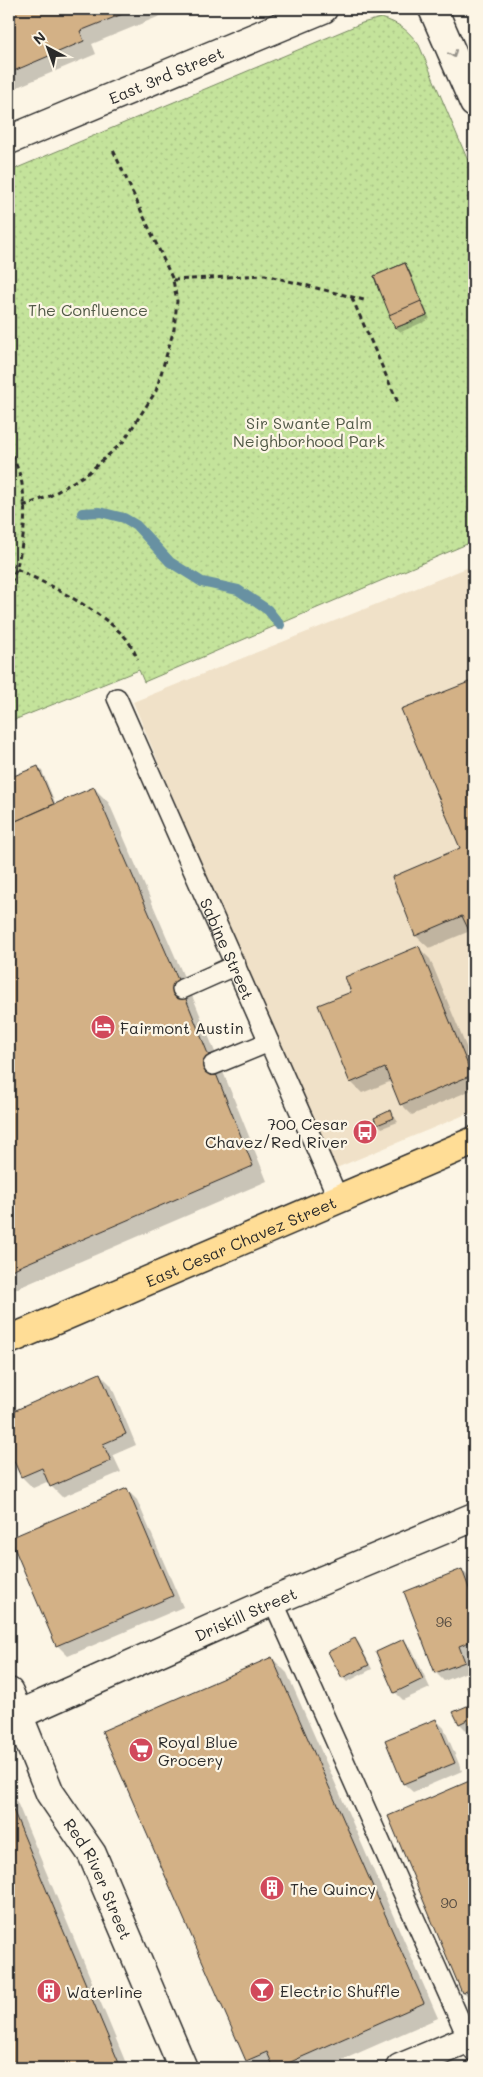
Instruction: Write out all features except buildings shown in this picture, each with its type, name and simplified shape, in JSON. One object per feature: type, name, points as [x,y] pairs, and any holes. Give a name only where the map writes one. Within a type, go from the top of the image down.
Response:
[{"type":"main road","name":"East Cesar Chavez Street","points":[[9,1340],[474,1141]]},
{"type":"street","name":"East 3rd Street","points":[[9,140],[323,9]]},
{"type":"street","points":[[434,9],[474,103]]},
{"type":"street","name":"Driskill Street","points":[[14,1704],[273,1601],[474,1517]]},
{"type":"street","name":"Red River Street","points":[[14,1704],[50,1792],[92,1854],[183,2068]]},
{"type":"street","points":[[400,2068],[472,2043]]},
{"type":"lane","name":"Sabine Street","points":[[117,698],[338,1198]]},
{"type":"lane","points":[[182,989],[236,965]]},
{"type":"lane","points":[[213,1065],[269,1042]]},
{"type":"lane","points":[[273,1601],[472,2043]]},
{"type":"path","points":[[23,506],[50,496],[88,473],[122,442],[156,391],[174,329],[177,301],[173,280],[113,150]]},
{"type":"path","points":[[173,280],[265,275],[364,300]]},
{"type":"path","points":[[351,297],[399,405]]},
{"type":"path","points":[[9,446],[21,480],[25,525],[17,569],[9,588]]},
{"type":"path","points":[[9,565],[68,596],[100,616],[125,637],[138,659]]},
{"type":"shaded area","points":[[474,565],[474,1111],[329,1171],[133,702]]},
{"type":"green space","name":"Sir Swante Palm Neighborhood Park","points":[[381,18],[403,28],[419,45],[474,175],[474,541],[144,682],[139,670],[9,722],[9,161],[13,172],[17,168],[362,23]]},
{"type":"waterway","points":[[82,513],[100,512],[124,518],[136,525],[170,562],[202,582],[238,590],[268,610],[280,625]]},
{"type":"place","name":"Fairmont Austin","points":[[103,1027]]},
{"type":"place","name":"700 Cesar Chavez/Red River","points":[[365,1132]]},
{"type":"place","name":"Royal Blue Grocery","points":[[141,1750]]},
{"type":"place","name":"The Quincy","points":[[272,1888]]},
{"type":"place","name":"Electric Shuffle","points":[[262,1990]]},
{"type":"place","name":"Waterline","points":[[49,1991]]},
{"type":"park label","name":"The Confluence","points":[[88,309]]}]
